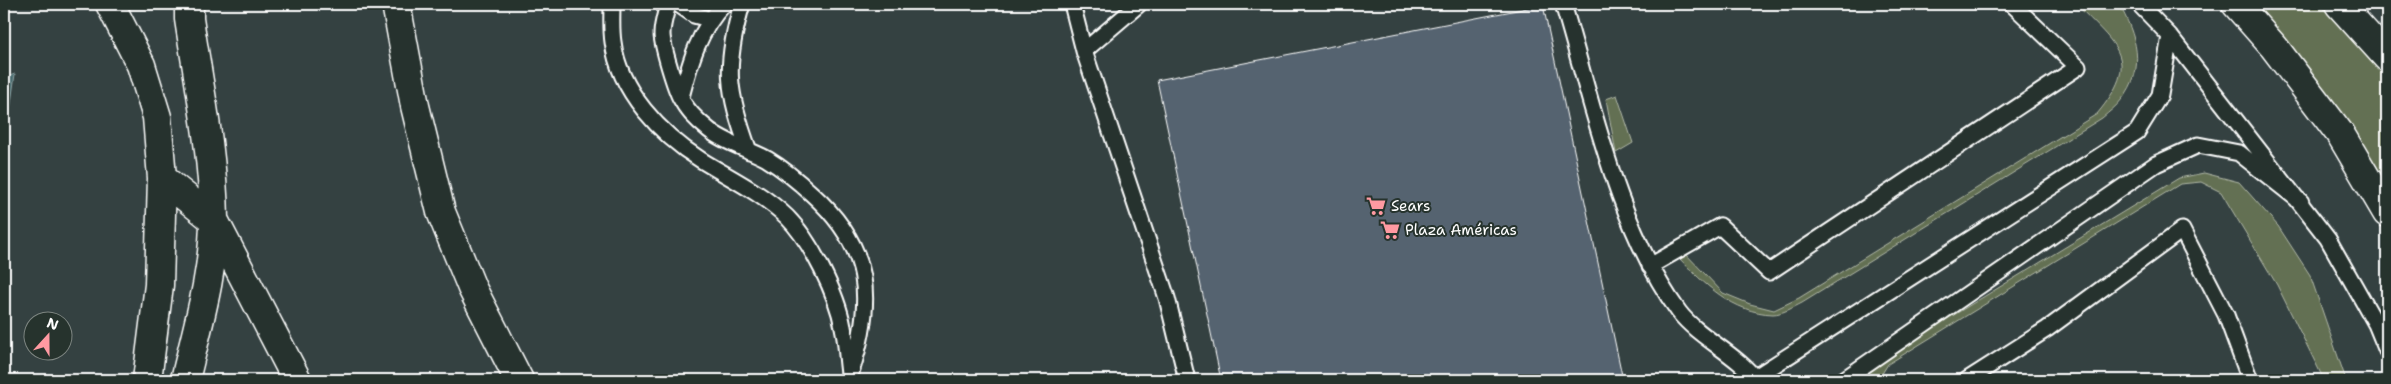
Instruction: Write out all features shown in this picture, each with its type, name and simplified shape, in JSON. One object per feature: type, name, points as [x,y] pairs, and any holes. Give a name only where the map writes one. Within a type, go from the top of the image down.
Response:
[{"type":"main road","points":[[110,4],[141,65],[157,117],[162,178],[159,285],[147,380]]},
{"type":"main road","points":[[185,380],[210,267],[214,220],[208,152],[189,19],[189,4]]},
{"type":"main road","points":[[396,4],[414,106],[441,212],[472,288],[519,380]]},
{"type":"main road","points":[[2236,4],[2291,69],[2341,135],[2387,213]]},
{"type":"main road","points":[[2339,4],[2387,57]]},
{"type":"main road","points":[[2365,176],[2387,232]]},
{"type":"main road","points":[[162,178],[214,220],[297,380]]},
{"type":"lane","points":[[612,4],[613,43],[626,84],[660,129],[700,159],[747,186],[787,217],[814,253],[838,308],[844,327],[850,378]]},
{"type":"lane","points":[[668,4],[662,34],[681,98],[690,111],[710,131],[767,159],[804,187],[833,212],[851,239],[857,254],[865,298],[865,320],[850,378]]},
{"type":"lane","points":[[678,4],[694,15],[710,19]]},
{"type":"lane","points":[[681,98],[694,51],[710,19],[724,4]]},
{"type":"lane","points":[[742,4],[732,40],[729,78],[735,113],[749,151]]},
{"type":"lane","points":[[1072,4],[1084,51],[1167,298],[1187,380]]},
{"type":"lane","points":[[1084,51],[1139,4]]},
{"type":"lane","points":[[1563,4],[1612,174],[1650,266],[1680,314],[1755,379],[2137,132],[2160,95],[2170,36]]},
{"type":"lane","points":[[1650,266],[1720,226],[1769,272],[2078,67],[2012,4]]},
{"type":"lane","points":[[2139,4],[2170,36],[2328,239],[2376,324],[2387,351]]},
{"type":"lane","points":[[1843,380],[2156,164],[2198,145],[2238,153],[2301,202]]},
{"type":"lane","points":[[1967,380],[2046,328],[2182,230],[2226,315],[2250,380]]},
{"type":"lane","points":[[838,308],[865,298]]},
{"type":"green space","points":[[2076,4],[2119,4],[2134,40],[2137,63],[2130,87],[2118,104],[2102,118],[1802,303],[1780,313],[1758,312],[1732,303],[1709,287],[1678,257],[1684,252],[1723,293],[1750,304],[1774,310],[1799,298],[2097,114],[2119,80],[2121,66],[2119,54],[2103,31]]},
{"type":"green space","points":[[2250,4],[2324,4],[2387,66],[2387,202]]},
{"type":"green space","points":[[1617,95],[1633,143],[1616,153],[1606,99]]},
{"type":"green space","points":[[2204,173],[2239,182],[2278,226],[2310,275],[2346,380],[2324,380],[2277,285],[2221,192],[2201,182],[2180,184],[1888,364],[1878,380],[1857,380],[1883,358],[2179,178]]},
{"type":"water","points":[[15,74],[4,154],[4,78]]},
{"type":"building","name":"Plaza Américas","points":[[1543,5],[1623,380],[1221,380],[1157,80]]},
{"type":"place","name":"Sears","points":[[1376,206]]},
{"type":"place","name":"Plaza Américas","points":[[1390,230]]}]
